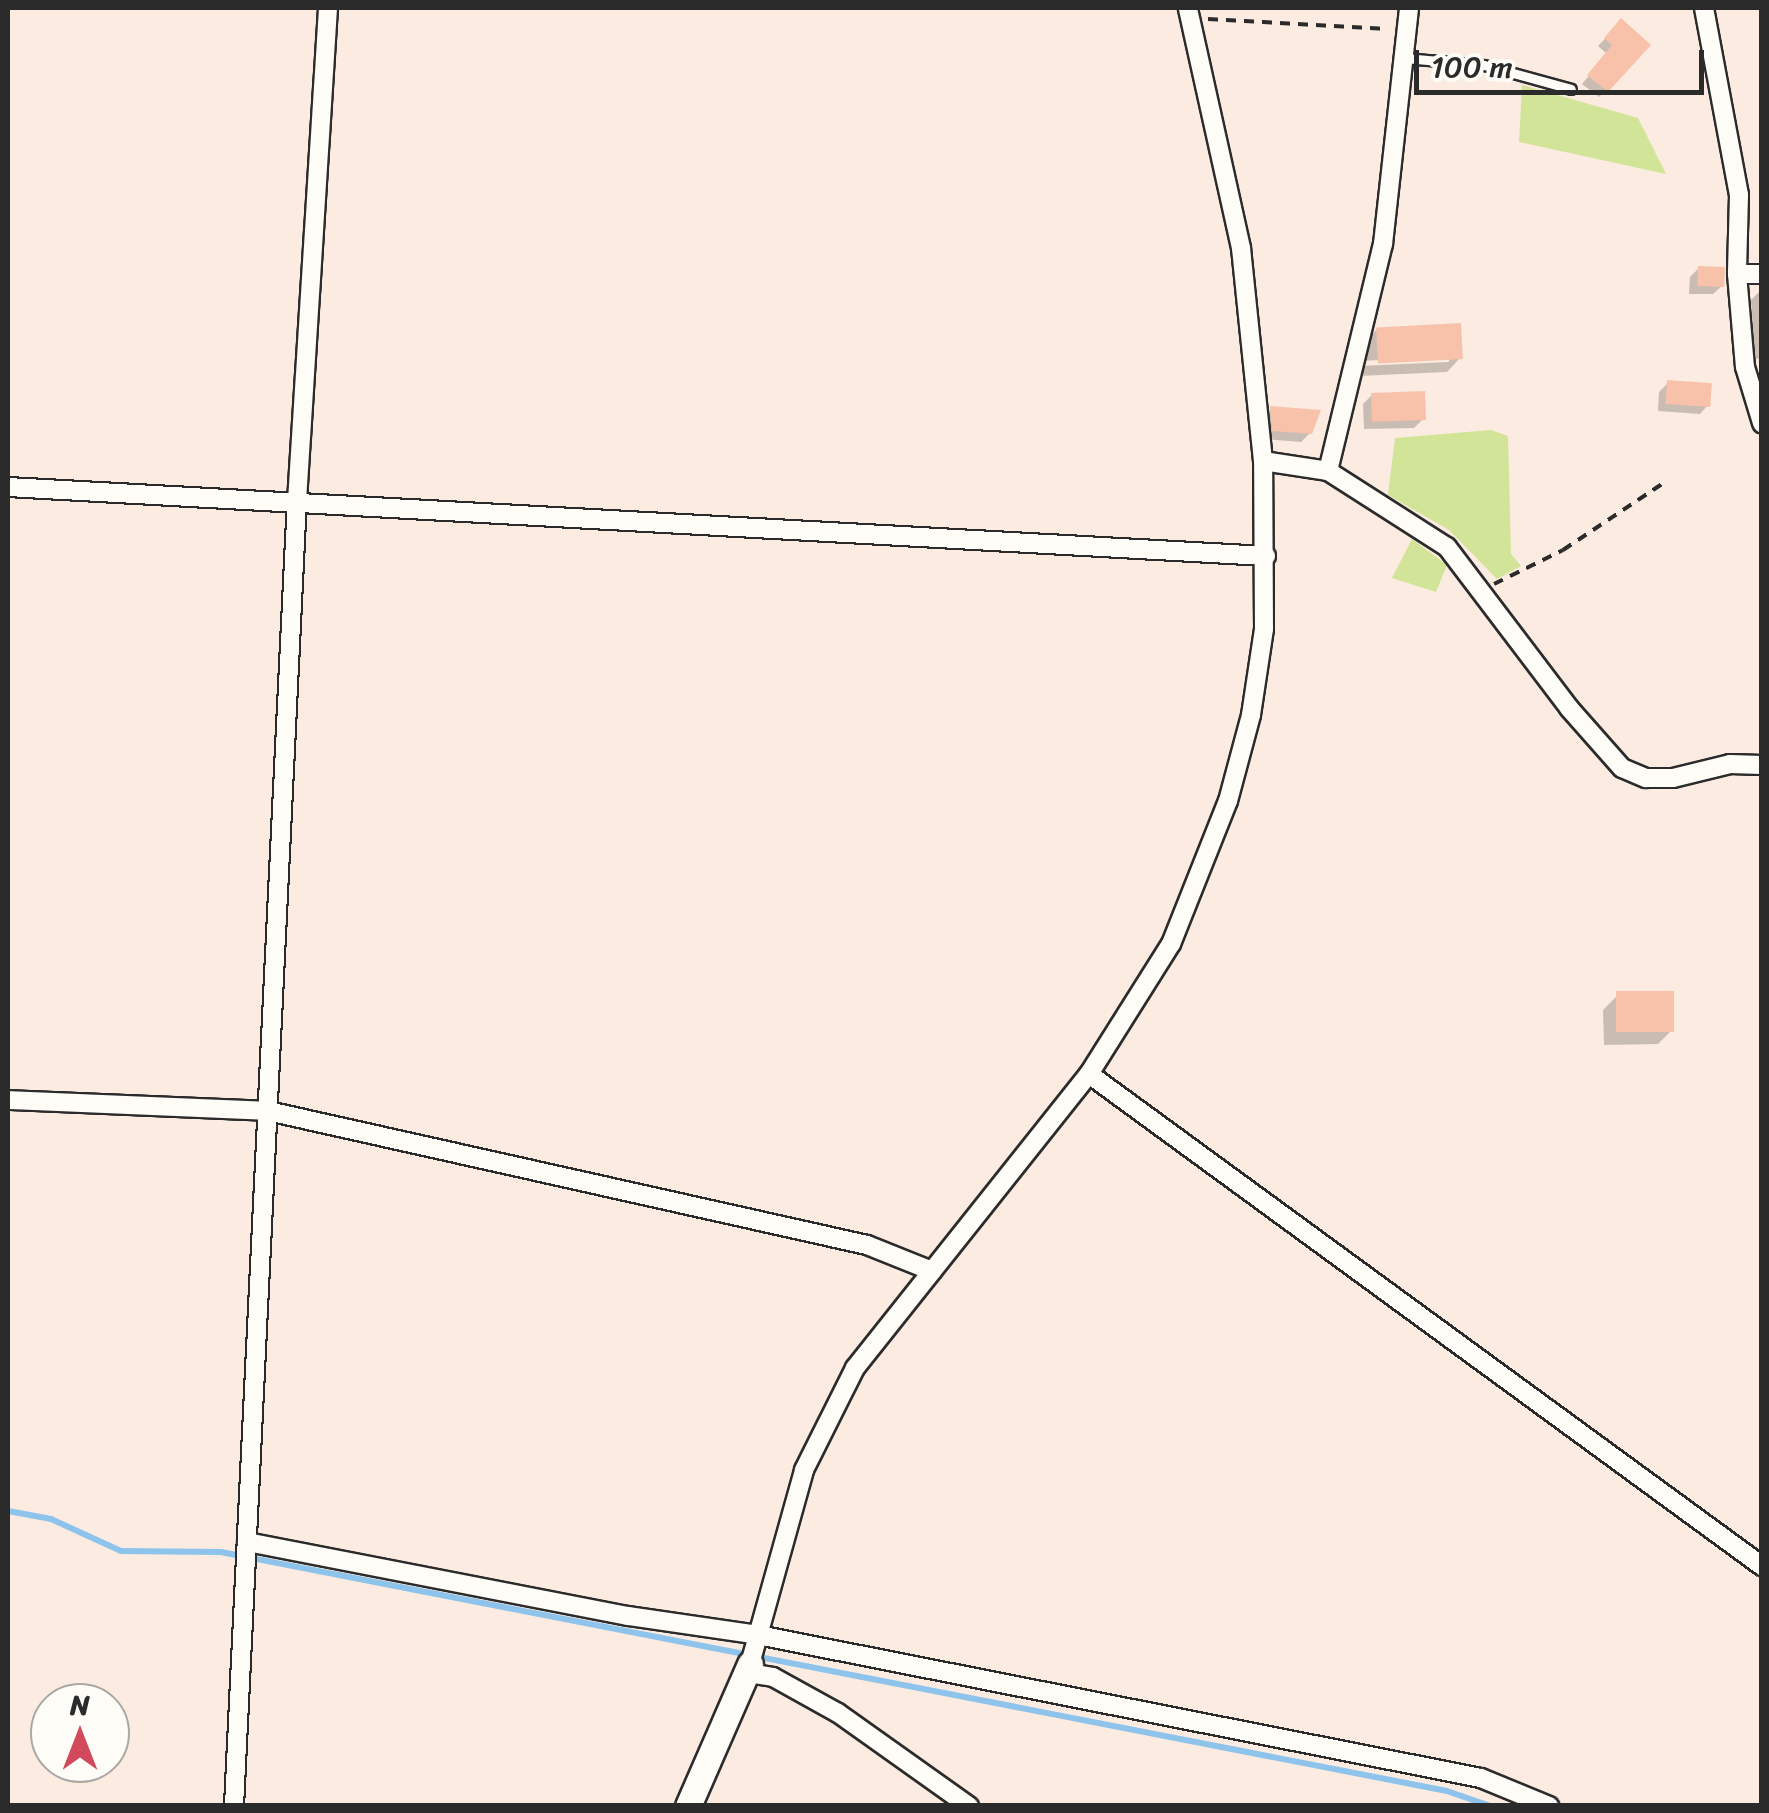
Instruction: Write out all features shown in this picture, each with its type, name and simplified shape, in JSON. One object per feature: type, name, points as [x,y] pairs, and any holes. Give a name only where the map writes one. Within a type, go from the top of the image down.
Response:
[{"type":"street","points":[[234,1806],[297,502],[328,8]]},
{"type":"street","points":[[1328,471],[1383,244],[1409,8]]},
{"type":"street","points":[[1704,8],[1739,195],[1737,274],[1745,367],[1762,423]]},
{"type":"street","points":[[688,1806],[753,1654],[804,1470],[855,1368],[1089,1074],[1171,944],[1228,801],[1254,698],[1264,629],[1263,461],[1241,248],[1190,13]]},
{"type":"street","points":[[1737,274],[1762,274]]},
{"type":"street","points":[[1263,461],[1328,471],[1447,546],[1569,708],[1622,768],[1646,778],[1659,778],[1730,764],[1762,765]]},
{"type":"street","points":[[8,487],[1266,556]]},
{"type":"street","points":[[1089,1074],[1762,1566]]},
{"type":"street","points":[[8,1100],[268,1112],[867,1246],[932,1271]]},
{"type":"street","points":[[246,1553],[628,1616],[753,1654],[1481,1778],[1549,1806]]},
{"type":"street","points":[[753,1654],[773,1677],[838,1713],[968,1806]]},
{"type":"lane","points":[[1405,58],[1484,65],[1572,89]]},
{"type":"path","points":[[1190,13],[1408,30]]},
{"type":"path","points":[[1481,590],[1563,550],[1662,484]]},
{"type":"green space","points":[[1522,85],[1638,118],[1666,174],[1519,142]]},
{"type":"green space","points":[[1491,430],[1508,436],[1511,554],[1521,566],[1497,579],[1449,530],[1388,495],[1395,438]]},
{"type":"green space","points":[[1412,539],[1447,565],[1436,592],[1392,578]]},
{"type":"building","points":[[1621,18],[1651,45],[1608,92],[1587,75],[1612,45],[1604,38]]},
{"type":"building","points":[[1698,266],[1725,267],[1724,287],[1697,286]]},
{"type":"building","points":[[1461,323],[1463,359],[1378,363],[1376,327]]},
{"type":"building","points":[[1667,380],[1712,383],[1710,407],[1665,404]]},
{"type":"building","points":[[1425,391],[1426,420],[1372,422],[1371,393]]},
{"type":"building","points":[[1270,406],[1321,410],[1312,434],[1272,431]]},
{"type":"building","points":[[1616,991],[1674,991],[1674,1032],[1616,1032]]},
{"type":"waterway","points":[[8,1511],[51,1519],[121,1551],[221,1552],[1447,1791],[1490,1806]]}]
